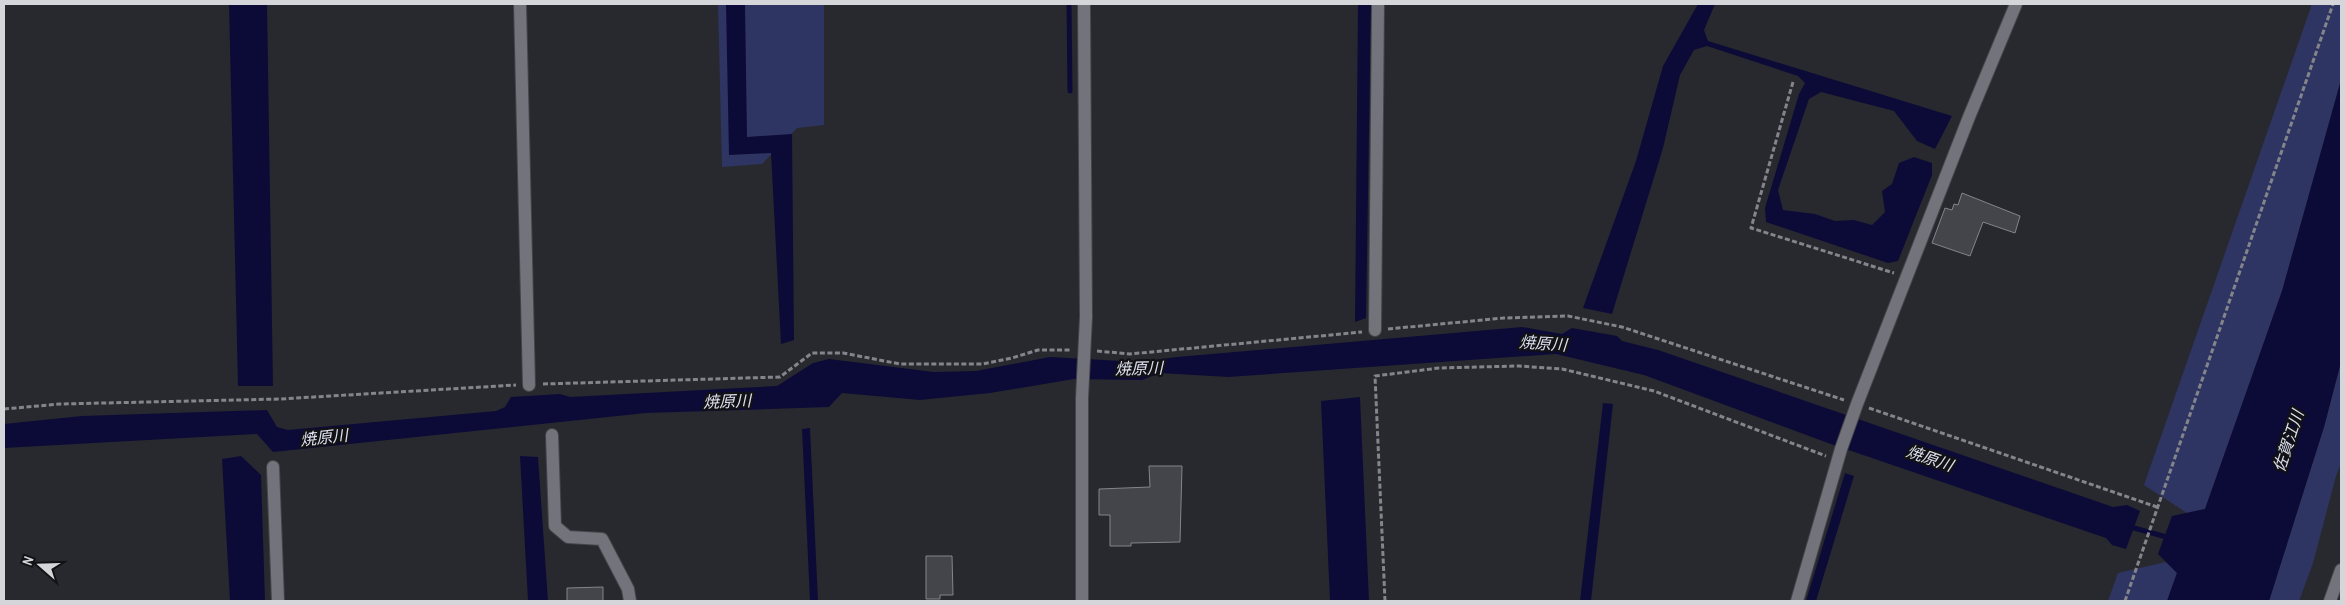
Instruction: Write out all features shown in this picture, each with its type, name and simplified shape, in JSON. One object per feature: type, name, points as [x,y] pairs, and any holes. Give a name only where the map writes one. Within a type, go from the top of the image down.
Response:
[{"type":"street","points":[[520,4],[529,384]]},
{"type":"street","points":[[1082,601],[1082,398],[1085,350],[1084,4]]},
{"type":"street","points":[[1375,330],[1378,4]]},
{"type":"street","points":[[1797,601],[1839,455],[1857,404],[1968,117],[2016,4]]},
{"type":"street","points":[[552,435],[555,526],[568,537],[602,539],[628,589],[630,601]]},
{"type":"street","points":[[273,467],[278,601]]},
{"type":"street","points":[[2330,601],[2341,570]]},
{"type":"path","points":[[2125,601],[2156,507],[2333,4]]},
{"type":"path","points":[[1793,82],[1750,228],[1906,276]]},
{"type":"path","points":[[4,409],[60,404],[280,399],[529,384],[780,377],[812,353],[843,353],[900,364],[983,364],[1038,350],[1085,350],[1130,354],[1504,318],[1568,316],[1622,327],[1857,404],[2156,507]]},
{"type":"path","points":[[1384,601],[1375,376],[1439,368],[1519,366],[1562,369],[1654,391],[1839,455]]},
{"type":"shaded area","points":[[718,4],[824,4],[824,125],[797,128],[762,164],[722,167]]},
{"type":"shaded area","points":[[2312,4],[2341,4],[2341,80],[2282,291],[2205,509],[2187,513],[2144,485]]},
{"type":"shaded area","points":[[2341,362],[2341,463],[2313,563],[2299,601],[2269,601],[2324,427]]},
{"type":"shaded area","points":[[2166,562],[2177,573],[2167,601],[2108,601],[2118,573]]},
{"type":"water","points":[[229,4],[267,4],[273,386],[238,386]]},
{"type":"water","points":[[726,4],[745,4],[747,137],[792,134],[794,340],[781,344],[771,153],[729,155]]},
{"type":"water","points":[[1358,4],[1371,4],[1366,318],[1355,322]]},
{"type":"water","points":[[1698,4],[1715,4],[1704,30],[1708,41],[1952,116],[1935,149],[1917,141],[1894,111],[1821,92],[1809,99],[1778,190],[1783,210],[1815,214],[1835,221],[1854,220],[1872,225],[1885,212],[1882,191],[1892,184],[1899,163],[1914,157],[1932,163],[1932,175],[1898,261],[1888,263],[1766,222],[1765,208],[1799,94],[1805,83],[1798,76],[1707,46],[1694,50],[1680,75],[1663,148],[1612,314],[1583,308],[1636,161],[1663,66]]},
{"type":"water","name":"佐賀江川","points":[[2341,80],[2341,362],[2324,427],[2269,601],[2167,601],[2177,573],[2158,554],[2172,516],[2205,509],[2282,291]]},
{"type":"water","points":[[1522,327],[1562,334],[1572,328],[1617,336],[1622,341],[1658,350],[2113,507],[2127,505],[2140,511],[2126,549],[2112,545],[2106,538],[1828,443],[1644,375],[1556,354],[1228,377],[1160,373],[1142,380],[1074,379],[990,393],[920,400],[842,393],[829,407],[646,413],[273,452],[257,434],[4,448],[4,424],[82,416],[267,410],[277,427],[288,430],[496,411],[505,407],[511,397],[560,394],[570,397],[777,386],[813,363],[829,359],[934,372],[976,371],[1050,357],[1139,362],[1177,357]]},
{"type":"water","points":[[1360,397],[1369,601],[1330,601],[1321,401]]},
{"type":"water","points":[[1603,403],[1613,404],[1591,601],[1580,601]]},
{"type":"water","points":[[810,428],[818,601],[810,601],[802,429]]},
{"type":"water","points":[[241,456],[261,475],[265,601],[230,601],[222,459]]},
{"type":"water","points":[[520,456],[538,457],[548,601],[528,601]]},
{"type":"water","points":[[1845,473],[1854,476],[1816,601],[1806,601]]},
{"type":"building","points":[[1962,193],[2020,216],[2015,233],[1983,222],[1970,256],[1932,243],[1945,208],[1952,210],[1954,204],[1958,205]]},
{"type":"building","points":[[1149,466],[1182,466],[1180,542],[1131,543],[1131,546],[1110,546],[1110,515],[1099,515],[1099,489],[1150,487]]},
{"type":"building","points":[[926,556],[952,556],[953,595],[940,595],[940,599],[926,599]]},
{"type":"building","points":[[603,587],[603,601],[567,601],[567,588]]},
{"type":"waterway","points":[[1069,4],[1070,91]]},
{"type":"waterway","name":"焼原川","points":[[2127,526],[2170,538]]}]
